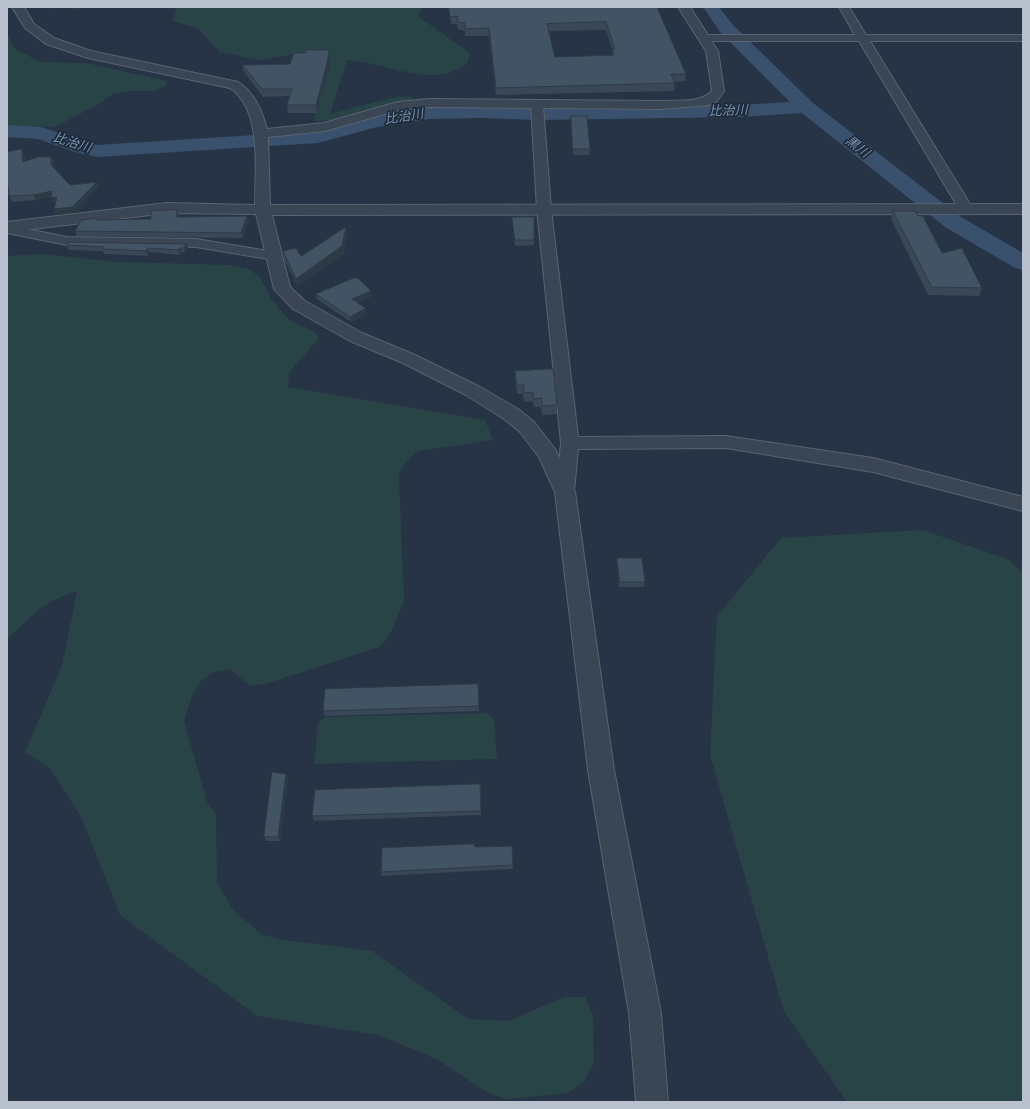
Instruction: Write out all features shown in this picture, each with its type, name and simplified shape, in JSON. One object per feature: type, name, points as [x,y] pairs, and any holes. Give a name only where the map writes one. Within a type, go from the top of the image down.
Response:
[{"type":"street","points":[[18,7],[29,26],[50,41],[88,54],[234,85],[245,92],[258,122],[261,134],[264,210],[282,289],[300,305],[356,337],[409,359],[473,391],[516,419],[527,427],[548,454],[565,492]]},
{"type":"street","points":[[261,134],[325,127],[398,106],[429,103],[662,105],[693,103],[712,98],[718,91],[717,76],[712,51],[708,39],[684,7]]},
{"type":"street","points":[[844,7],[966,209]]},
{"type":"street","points":[[708,39],[1023,38]]},
{"type":"street","points":[[537,105],[544,209],[570,443],[565,492],[601,770],[645,1013],[652,1102]]},
{"type":"street","points":[[7,228],[167,208],[264,210],[1023,209]]},
{"type":"street","points":[[7,228],[67,241],[196,243],[274,256]]},
{"type":"street","points":[[570,443],[726,442],[873,465],[1023,504]]},
{"type":"green space","points":[[177,7],[423,7],[418,14],[419,17],[470,53],[468,63],[451,72],[436,75],[411,73],[359,61],[347,60],[330,114],[391,98],[409,96],[414,100],[339,120],[314,121],[329,57],[299,54],[259,60],[220,52],[198,29],[173,21]]},
{"type":"green space","points":[[7,33],[14,48],[40,62],[86,63],[167,81],[167,85],[155,91],[114,93],[99,104],[55,127],[7,126]]},
{"type":"green space","points":[[39,254],[119,262],[230,265],[249,269],[260,277],[272,300],[289,320],[315,332],[319,338],[289,373],[288,387],[485,420],[493,440],[418,451],[402,467],[399,476],[404,601],[389,636],[380,647],[265,684],[250,686],[230,669],[214,672],[201,681],[193,693],[184,721],[207,802],[216,814],[217,882],[233,910],[261,934],[278,939],[372,951],[468,1019],[509,1021],[564,997],[585,997],[593,1016],[594,1062],[584,1082],[568,1093],[507,1099],[488,1093],[438,1060],[379,1035],[257,1016],[120,915],[81,817],[50,768],[25,752],[62,665],[77,592],[57,598],[39,610],[7,639],[7,256]]},
{"type":"green space","points":[[923,530],[1007,559],[1023,572],[1023,1102],[847,1102],[784,1012],[710,755],[717,616],[781,538]]},
{"type":"green space","points":[[487,713],[494,719],[497,759],[314,764],[318,723],[325,717]]},
{"type":"building","points":[[449,7],[657,7],[686,74],[671,74],[675,83],[496,88],[489,28],[465,29],[465,23],[458,22],[457,16],[450,17]],"holes":[[[606,22],[615,49],[612,49],[614,55],[555,57],[547,24]]]},
{"type":"building","points":[[306,50],[329,50],[316,105],[287,105],[292,89],[262,89],[242,65],[290,64],[294,53],[305,53]]},
{"type":"building","points":[[571,116],[587,116],[590,149],[573,149]]},
{"type":"building","points":[[22,149],[23,162],[38,157],[51,157],[51,165],[70,185],[97,182],[72,207],[54,209],[57,197],[51,198],[52,191],[33,195],[9,196],[7,180],[7,152]]},
{"type":"building","points":[[177,210],[177,217],[247,216],[241,233],[75,231],[81,220],[97,218],[97,220],[151,219],[151,211]]},
{"type":"building","points":[[893,211],[915,211],[918,216],[923,216],[942,253],[962,248],[982,288],[932,287]]},
{"type":"building","points":[[512,217],[534,217],[534,240],[515,240]]},
{"type":"building","points":[[346,227],[342,246],[296,279],[283,251],[296,248],[301,256]]},
{"type":"building","points":[[69,242],[186,244],[184,248],[180,248],[178,250],[148,248],[146,251],[102,249],[104,247],[67,245]]},
{"type":"building","points":[[354,278],[358,278],[371,291],[352,299],[366,308],[350,317],[316,294]]},
{"type":"building","points":[[553,369],[557,405],[542,406],[542,398],[534,399],[533,392],[524,393],[524,385],[517,385],[515,371]]},
{"type":"building","points":[[617,558],[642,558],[645,582],[620,582]]},
{"type":"building","points":[[478,684],[479,706],[323,711],[325,689]]},
{"type":"building","points":[[272,772],[286,774],[278,837],[264,837]]},
{"type":"building","points":[[480,784],[481,811],[312,816],[315,790]]},
{"type":"building","points":[[474,844],[475,847],[512,846],[513,865],[381,872],[382,848]]},
{"type":"waterway","name":"黒川","points":[[711,7],[726,28],[806,107]]},
{"type":"waterway","name":"比治川","points":[[7,131],[29,131],[41,133],[82,148],[97,151],[318,137],[375,122],[430,113],[481,112],[537,114],[739,111],[806,107]]},
{"type":"waterway","name":"黒川","points":[[806,107],[953,222],[1023,263]]}]
